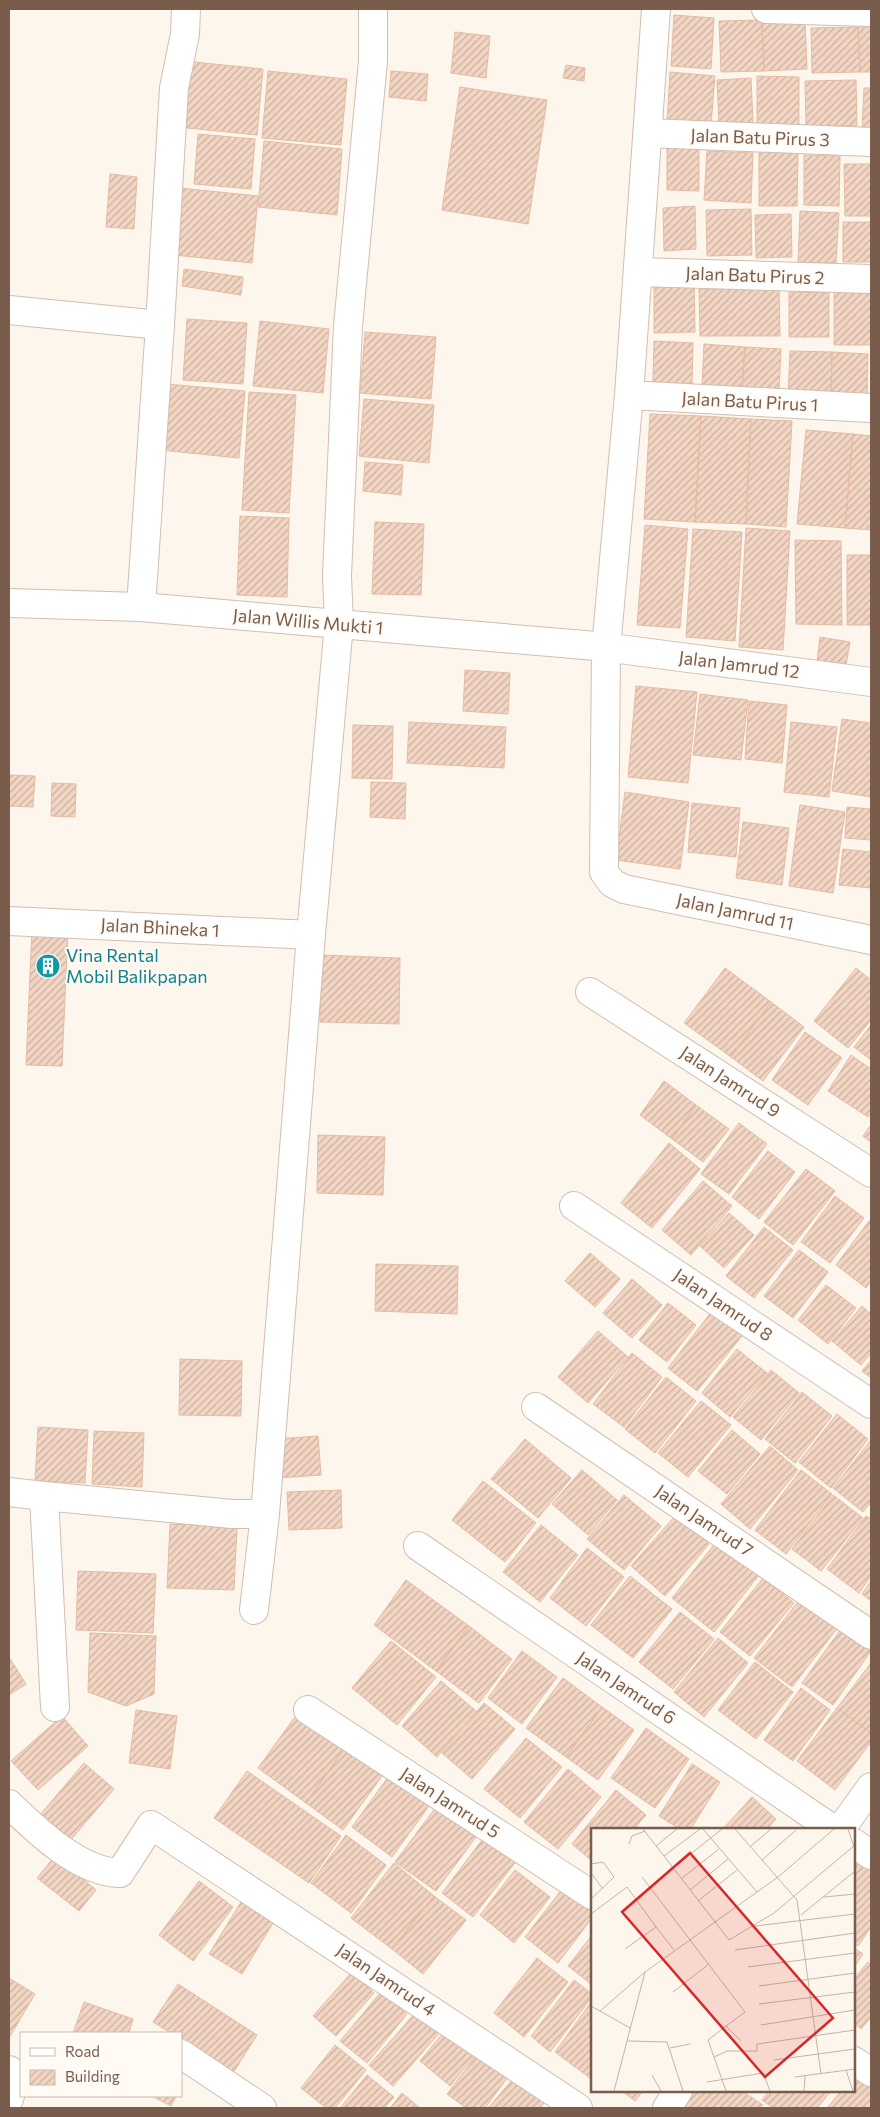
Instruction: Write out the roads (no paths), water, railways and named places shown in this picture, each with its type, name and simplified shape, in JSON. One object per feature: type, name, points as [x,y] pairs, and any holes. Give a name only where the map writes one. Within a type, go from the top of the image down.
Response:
[{"type":"street","points":[[141,606],[174,88],[185,34],[186,9]]},
{"type":"street","points":[[254,1610],[265,1514],[311,935],[339,624],[337,576],[348,326],[373,61],[373,9]]},
{"type":"street","points":[[601,647],[629,395],[656,9]]},
{"type":"street","points":[[766,9],[871,12]]},
{"type":"street","name":"Jalan Batu Pirus 3","points":[[648,133],[871,142]]},
{"type":"street","name":"Jalan Batu Pirus 2","points":[[639,272],[871,279]]},
{"type":"street","points":[[9,310],[160,325]]},
{"type":"street","name":"Jalan Batu Pirus 1","points":[[629,395],[871,408]]},
{"type":"street","name":"Jalan Willis Mukti 1","points":[[9,602],[141,606],[601,647]]},
{"type":"street","name":"Jalan Jamrud 12","points":[[601,647],[871,682]]},
{"type":"street","name":"Jalan Jamrud 11","points":[[601,647],[604,872],[612,883],[624,889],[871,940]]},
{"type":"street","name":"Jalan Bhineka 1","points":[[9,921],[311,935]]},
{"type":"street","name":"Jalan Jamrud 9","points":[[590,992],[871,1173]]},
{"type":"street","name":"Jalan Jamrud 8","points":[[574,1206],[871,1404]]},
{"type":"street","name":"Jalan Jamrud 7","points":[[536,1407],[871,1635]]},
{"type":"street","points":[[9,1492],[232,1514],[265,1514]]},
{"type":"street","points":[[44,1496],[55,1707]]},
{"type":"street","name":"Jalan Jamrud 6","points":[[418,1546],[831,1828]]},
{"type":"street","name":"Jalan Jamrud 5","points":[[308,1710],[591,1894]]},
{"type":"street","points":[[841,1828],[871,1787]]},
{"type":"street","name":"Jalan Jamrud 4","points":[[9,1804],[35,1830],[70,1855],[106,1872],[120,1873],[151,1825],[578,2108]]},
{"type":"street","points":[[855,1844],[871,1855]]},
{"type":"street","points":[[182,2055],[262,2108]]},
{"type":"street","points":[[855,2062],[871,2072]]},
{"type":"street","points":[[9,2070],[14,2081],[9,2099]]},
{"type":"street","points":[[667,2108],[677,2092]]},
{"type":"place","name":"Vina Rental Mobil Balikpapan","points":[[48,966]]}]
